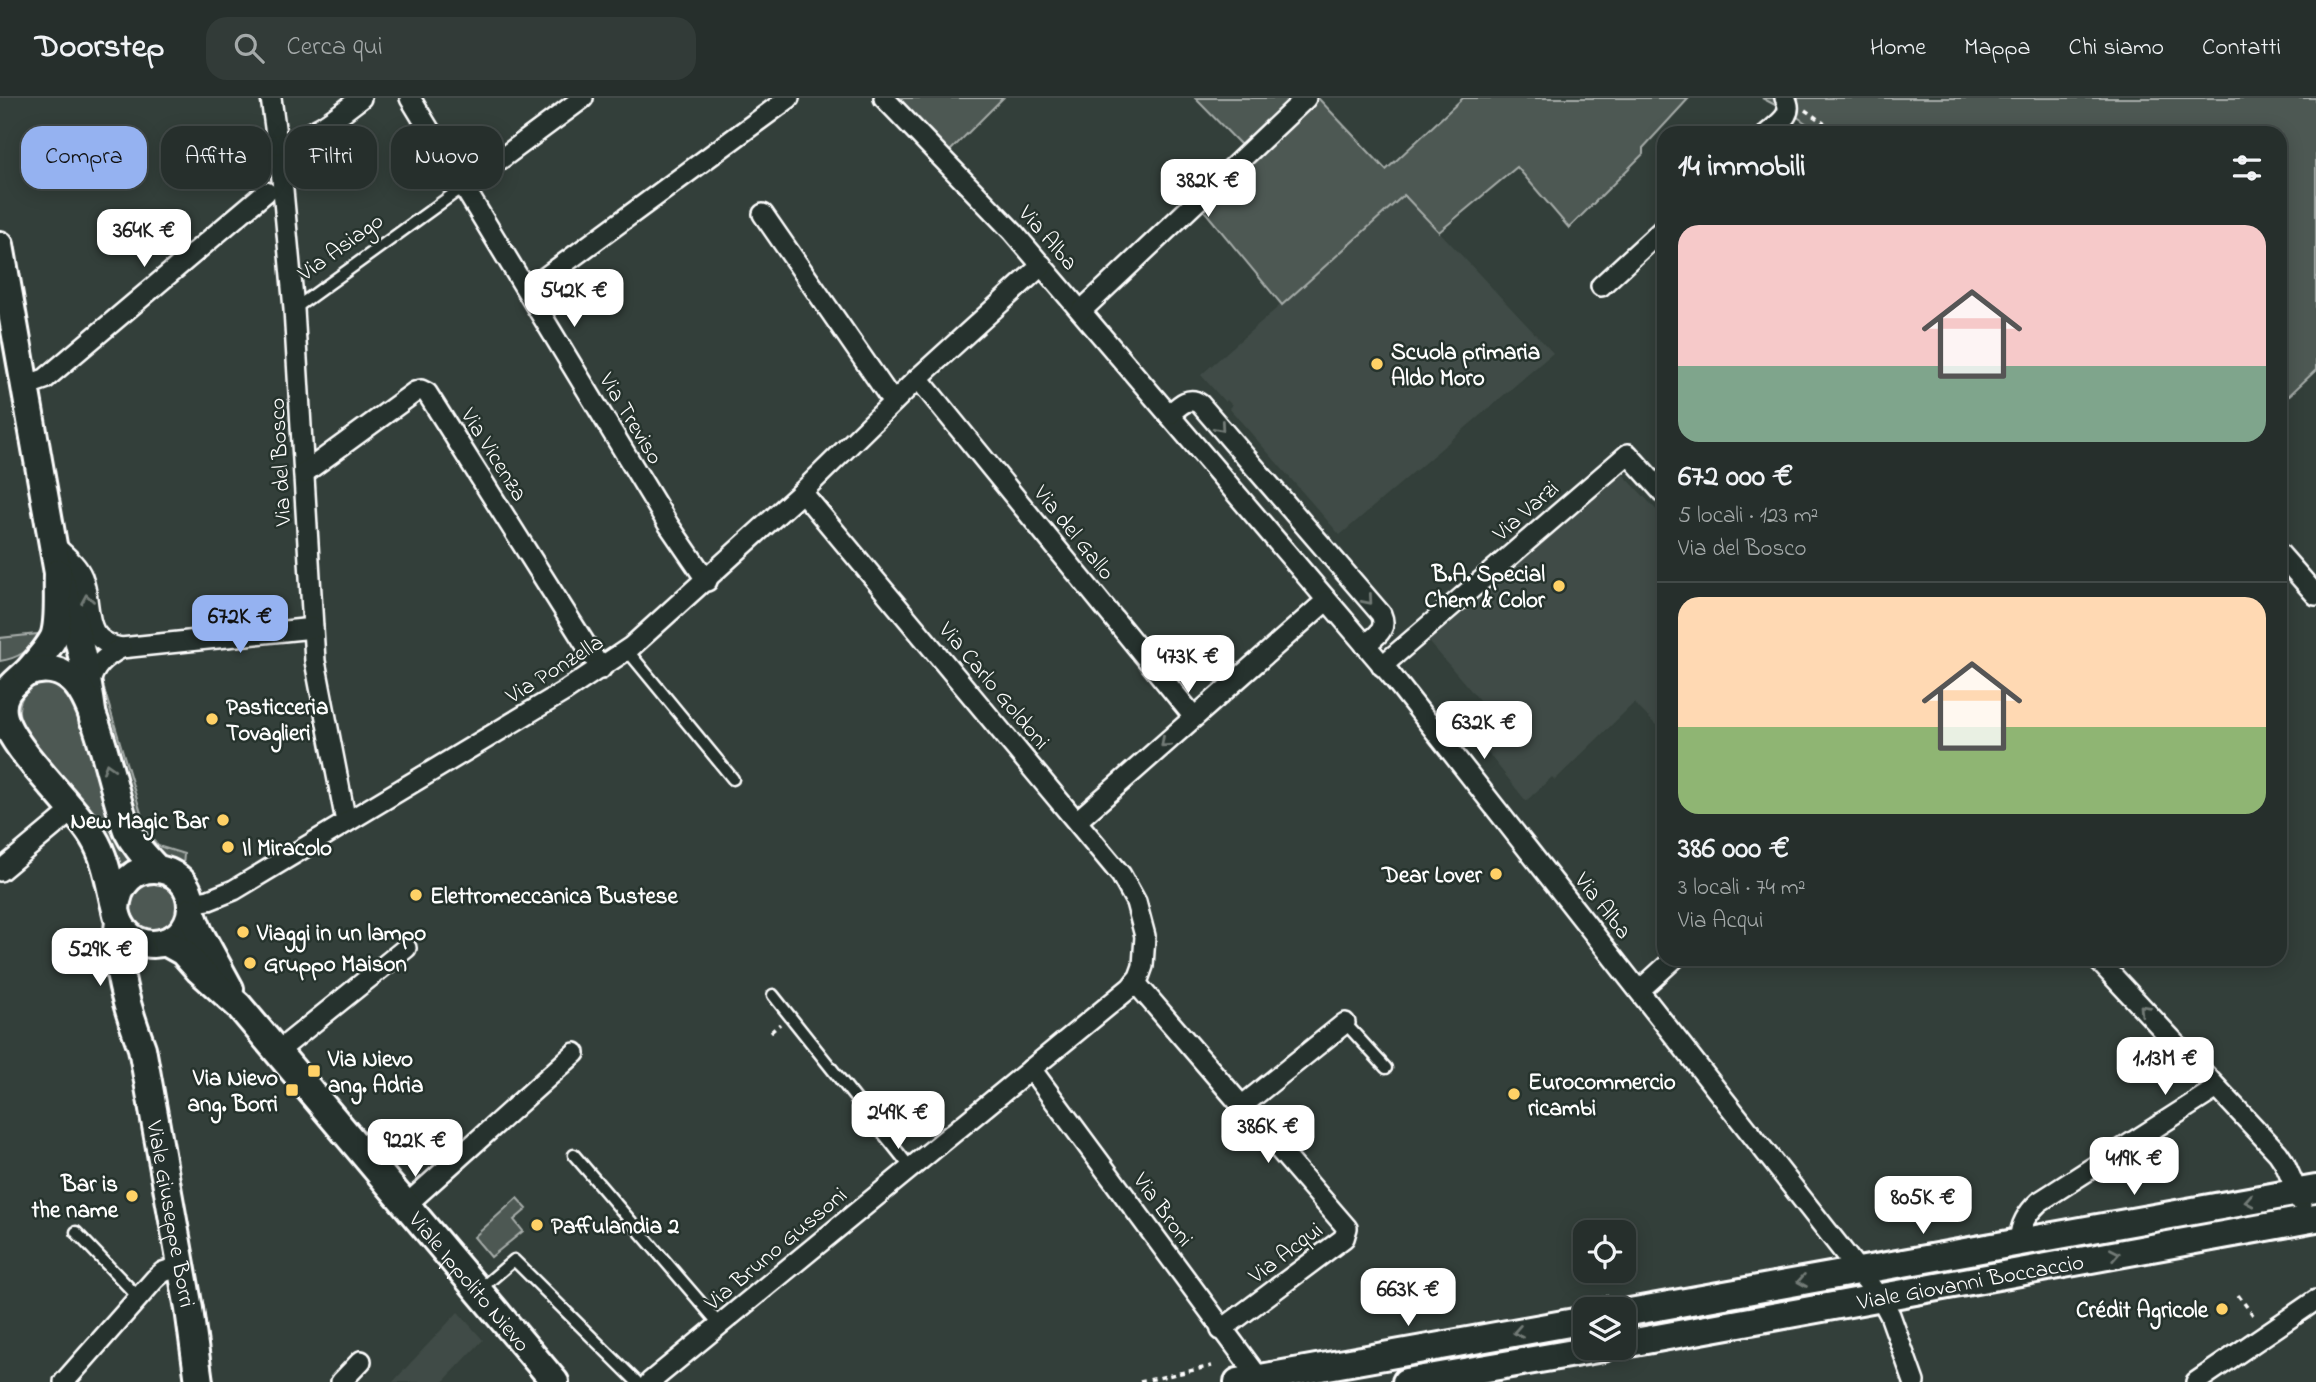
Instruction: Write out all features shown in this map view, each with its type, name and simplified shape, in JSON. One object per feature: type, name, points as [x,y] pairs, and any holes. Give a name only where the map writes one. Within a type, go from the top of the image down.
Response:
[{"type":"main road","points":[[0,245],[58,573],[72,613],[89,685],[93,719]]},
{"type":"main road","points":[[15,675],[46,669],[68,677],[79,689],[93,719],[133,841],[156,868],[183,882],[191,907],[189,920],[182,931],[159,943],[142,943],[132,938],[117,916],[106,867],[98,846],[74,810],[6,731],[3,702],[6,691],[15,675],[48,646],[55,634],[58,573]]},
{"type":"main road","points":[[117,916],[118,893],[126,879],[141,871],[156,868]]},
{"type":"main road","name":"Viale Ippolito Nievo","points":[[191,907],[199,932],[239,1006]]},
{"type":"main road","name":"Viale Giuseppe Borri","points":[[117,916],[117,944],[122,980],[142,1048]]},
{"type":"main road","name":"Viale Giuseppe Borri","points":[[159,943],[138,970],[142,1048],[199,1382]]},
{"type":"main road","name":"Viale Ippolito Nievo","points":[[159,943],[183,952],[239,1006],[555,1382]]},
{"type":"main road","name":"Viale Giovanni Boccaccio","points":[[1636,1311],[2306,1191]]},
{"type":"main road","name":"Viale Giovanni Boccaccio","points":[[1636,1342],[2314,1222]]},
{"type":"main road","points":[[1253,1381],[1573,1322]]},
{"type":"main road","points":[[1406,1382],[1573,1353]]},
{"type":"street","name":"Via del Bosco","points":[[271,98],[294,309],[313,628],[319,686],[346,822]]},
{"type":"street","points":[[278,144],[294,141],[318,130],[361,98]]},
{"type":"street","name":"Via Treviso","points":[[410,98],[427,126]]},
{"type":"street","name":"Via Asiago","points":[[503,157],[583,98]]},
{"type":"street","points":[[528,290],[789,98]]},
{"type":"street","name":"Via Alba","points":[[884,98],[1042,265],[1382,666],[1640,990],[1879,1297],[1890,1315],[1914,1382]]},
{"type":"street","points":[[1081,311],[1306,98]]},
{"type":"street","points":[[1775,126],[1785,117],[1787,103]]},
{"type":"street","name":"Via Treviso","points":[[464,189],[668,524],[707,581]]},
{"type":"street","points":[[25,386],[45,379],[266,192]]},
{"type":"street","points":[[763,214],[893,402]]},
{"type":"street","points":[[1601,286],[1657,234]]},
{"type":"street","name":"Via Ponzella","points":[[191,907],[230,892],[601,669],[627,650],[707,581],[918,378],[1042,265]]},
{"type":"street","name":"Via del Gallo","points":[[918,378],[1194,717]]},
{"type":"street","name":"Via Vicenza","points":[[304,472],[415,392],[421,390],[427,393],[601,669]]},
{"type":"street","points":[[1169,415],[1188,400],[1195,400],[1200,404],[1381,614],[1383,629],[1365,645]]},
{"type":"street","name":"Via Varzi","points":[[1382,666],[1628,454],[1657,486]]},
{"type":"street","name":"Via Carlo Goldoni","points":[[802,492],[1125,880],[1141,914]]},
{"type":"street","points":[[53,544],[82,577],[94,632],[104,643],[121,648],[313,628]]},
{"type":"street","points":[[2287,562],[2316,595]]},
{"type":"street","points":[[1077,821],[1326,601]]},
{"type":"street","points":[[89,685],[96,666],[121,648]]},
{"type":"street","points":[[0,871],[74,810]]},
{"type":"street","name":"Via Bruno Gussoni","points":[[650,1382],[909,1167],[1121,997],[1142,972],[1145,936],[1141,914]]},
{"type":"street","points":[[277,1052],[406,948]]},
{"type":"street","points":[[1640,990],[1666,966]]},
{"type":"street","points":[[2104,966],[2278,1153],[2306,1191],[2314,1222]]},
{"type":"street","name":"Via Acqui","points":[[1135,982],[1345,1223],[1347,1233],[1344,1238],[1222,1330]]},
{"type":"street","points":[[1243,1105],[1345,1023]]},
{"type":"street","points":[[405,1205],[575,1054]]},
{"type":"street","name":"Via Broni","points":[[1031,1069],[1222,1330],[1253,1381]]},
{"type":"street","points":[[2020,1241],[2024,1221],[2039,1202],[2217,1088]]},
{"type":"street","points":[[64,1382],[159,1275],[181,1266]]},
{"type":"street","points":[[2196,1382],[2316,1300]]},
{"type":"street","points":[[341,1382],[361,1361]]},
{"type":"lane","name":"Via Asiago","points":[[294,309],[460,189]]},
{"type":"lane","points":[[627,650],[733,779]]},
{"type":"lane","points":[[773,995],[909,1167]]},
{"type":"lane","points":[[1345,1023],[1386,1068]]},
{"type":"lane","points":[[574,1155],[720,1325]]},
{"type":"lane","points":[[76,1231],[138,1297]]},
{"type":"lane","points":[[478,1291],[514,1260],[637,1382]]},
{"type":"path","points":[[1787,103],[1807,111],[1828,126]]},
{"type":"path","points":[[2238,1295],[2261,1326]]},
{"type":"path","points":[[1140,1382],[1212,1366]]},
{"type":"shaded area","points":[[899,98],[1003,98],[947,154]]},
{"type":"shaded area","points":[[1195,98],[1296,98],[1243,147]]},
{"type":"shaded area","points":[[1318,98],[1386,170],[1463,98],[1689,98],[1663,126],[1657,126],[1657,133],[1643,148],[1643,154],[1569,228],[1517,167],[1439,232],[1404,195],[1282,305],[1202,208]]},
{"type":"shaded area","points":[[1762,98],[2316,98],[2316,370],[2287,397],[2287,126],[1810,126]]},
{"type":"shaded area","name":"Scuola primaria Aldo Moro","points":[[1405,195],[1553,353],[1340,535],[1229,408],[1232,405],[1227,400],[1225,402],[1201,375]]},
{"type":"shaded area","points":[[1620,471],[1657,511],[1657,726],[1634,703],[1555,780],[1552,777],[1526,801],[1465,724],[1485,707],[1426,638]]},
{"type":"shaded area","points":[[38,634],[32,645],[23,653],[0,661],[0,638]]},
{"type":"shaded area","points":[[99,672],[147,833],[158,846],[184,854],[183,866],[164,858],[139,832],[96,680]]},
{"type":"shaded area","points":[[46,682],[60,685],[72,697],[132,861],[120,868],[21,730],[24,727],[19,712],[22,698],[31,687]]},
{"type":"shaded area","points":[[154,884],[170,891],[177,907],[170,923],[154,930],[138,923],[131,907],[138,891]]},
{"type":"shaded area","points":[[517,1198],[527,1209],[514,1220],[523,1231],[491,1257],[474,1237]]},
{"type":"shaded area","points":[[458,1312],[483,1340],[443,1382],[393,1382]]},
{"type":"place","name":"Scuola primaria Aldo Moro","points":[[1377,364]]},
{"type":"place","name":"B.A. Special Chem & Color","points":[[1559,586]]},
{"type":"place","name":"Pasticceria Tovaglieri","points":[[212,719]]},
{"type":"place","name":"New Magic Bar","points":[[223,820]]},
{"type":"place","name":"Il Miracolo","points":[[228,847]]},
{"type":"place","name":"Dear Lover","points":[[1496,874]]},
{"type":"place","name":"Elettromeccanica Bustese","points":[[416,895]]},
{"type":"place","name":"Viaggi in un lampo","points":[[243,932]]},
{"type":"place","name":"Gruppo Maison","points":[[250,963]]},
{"type":"place","name":"Via Nievo ang. Adria","points":[[314,1071]]},
{"type":"place","name":"Via Nievo ang. Borri","points":[[292,1090]]},
{"type":"place","name":"Eurocommercio ricambi","points":[[1514,1094]]},
{"type":"place","name":"Bar is the name","points":[[132,1196]]},
{"type":"place","name":"Paffulandia 2","points":[[537,1225]]},
{"type":"place","name":"Crédit Agricole","points":[[2222,1309]]}]
